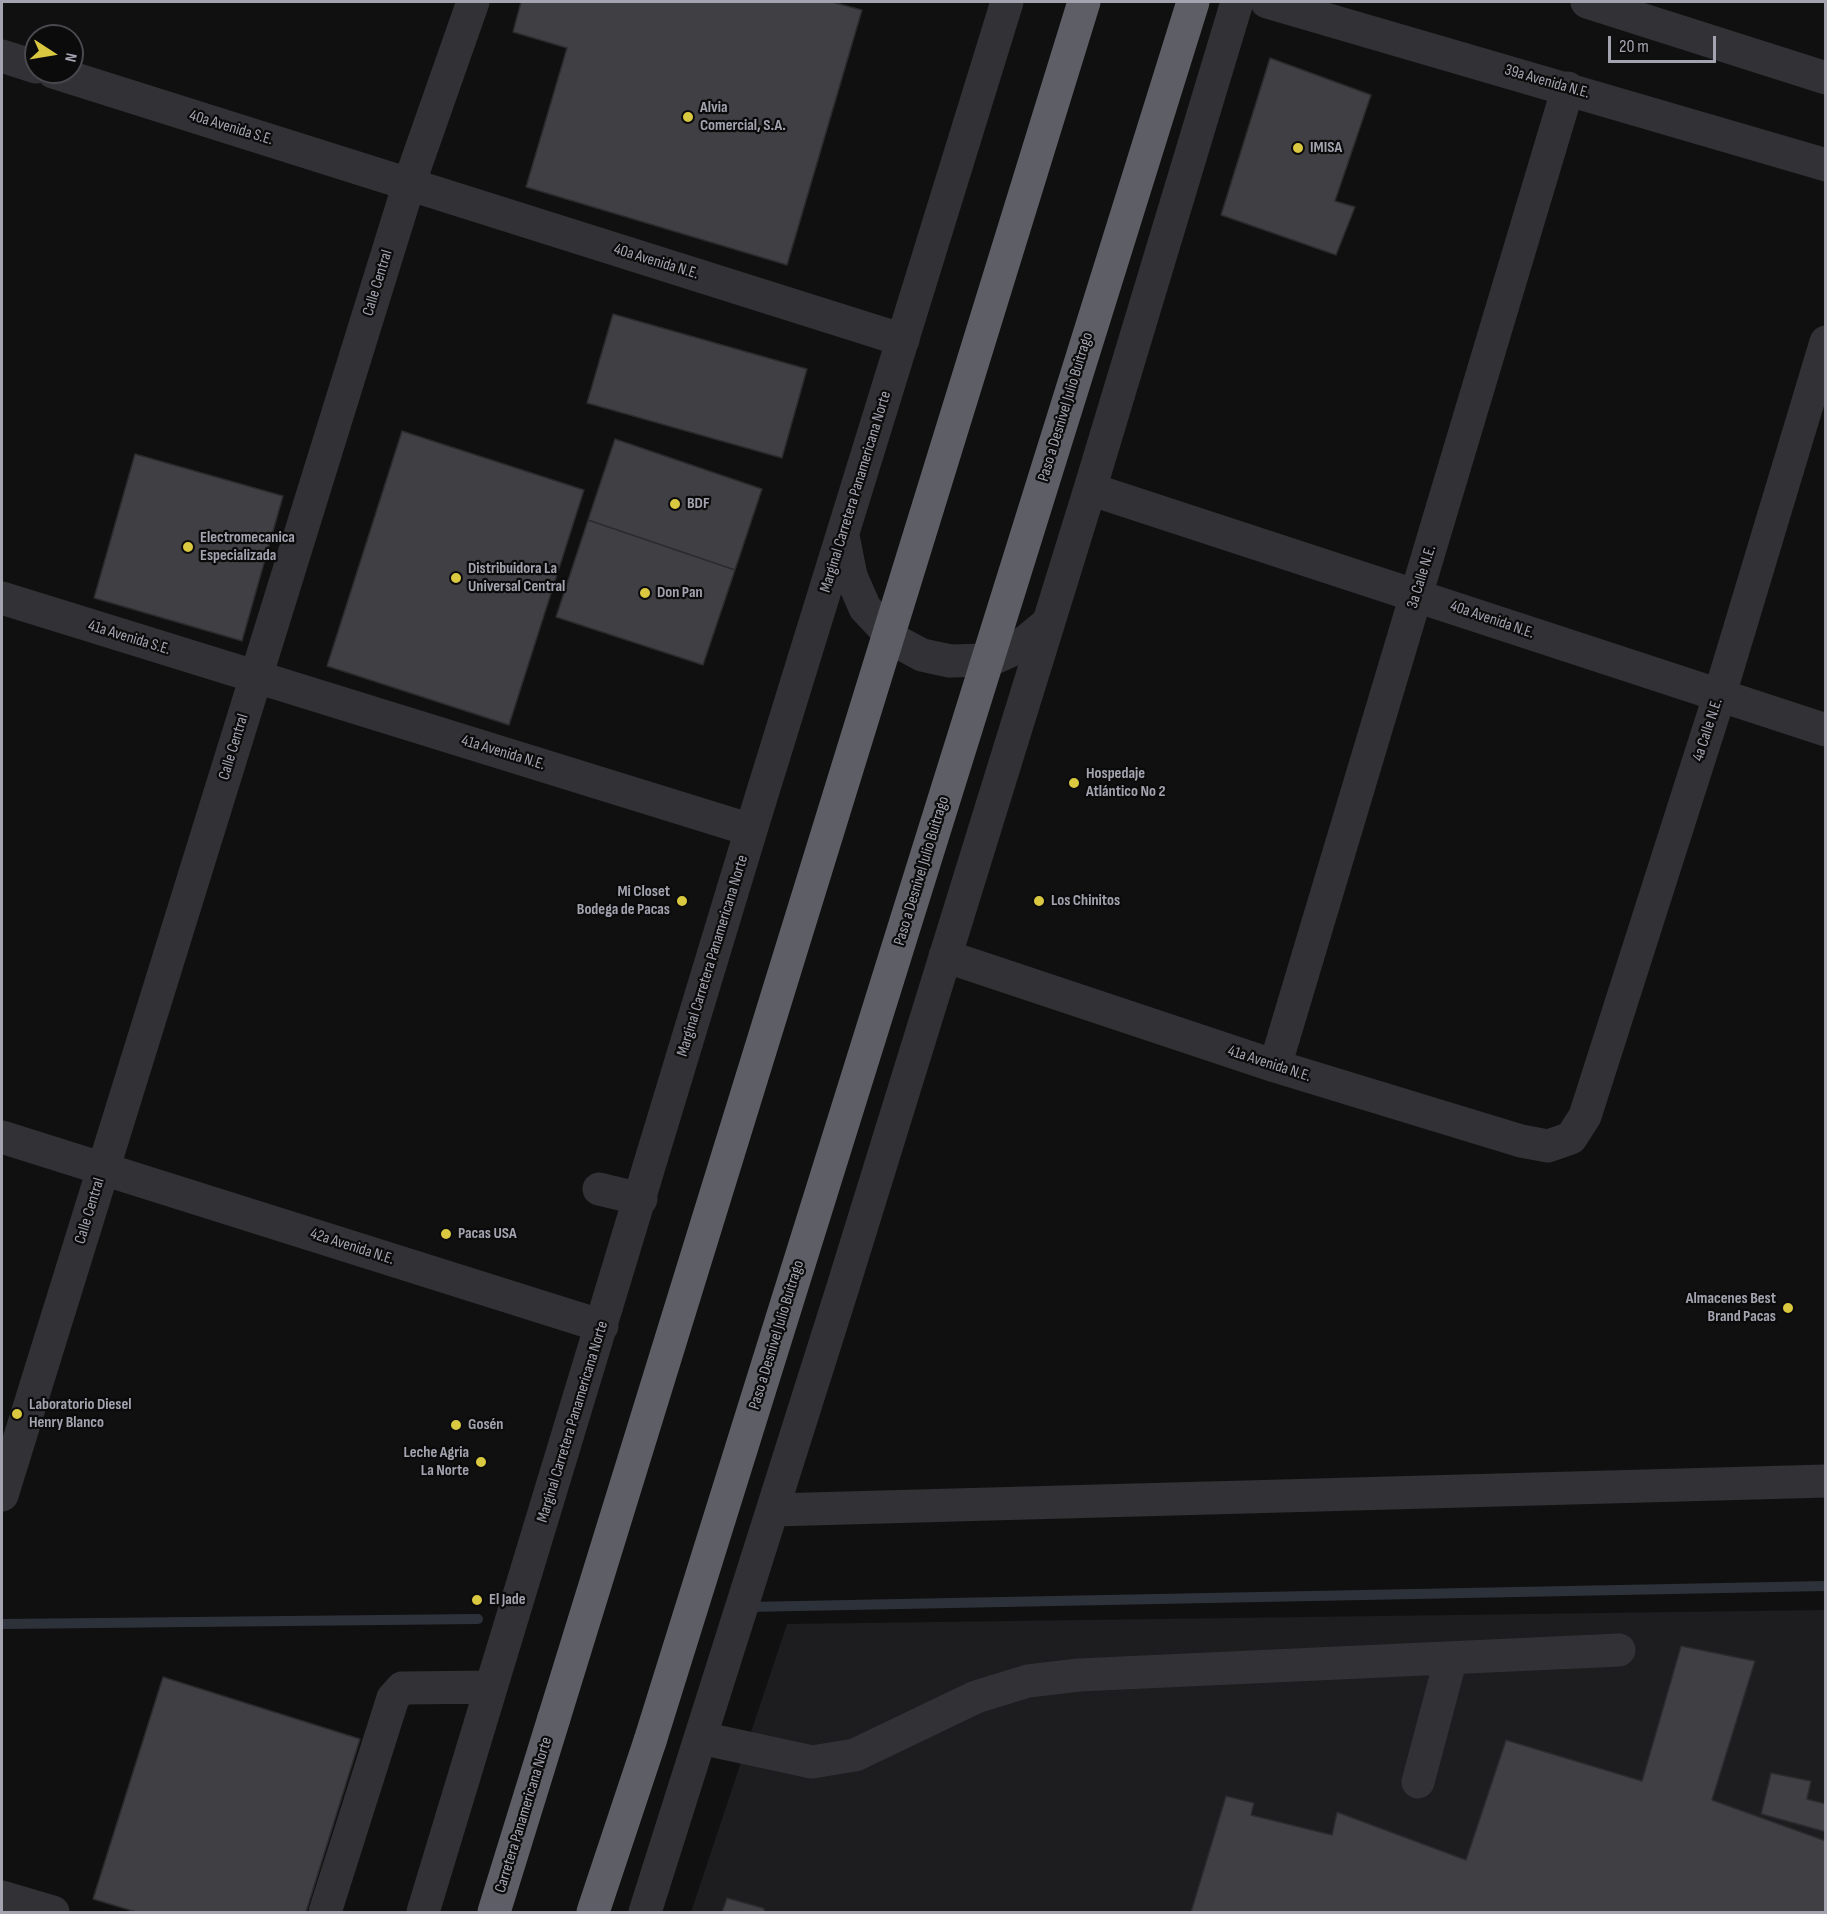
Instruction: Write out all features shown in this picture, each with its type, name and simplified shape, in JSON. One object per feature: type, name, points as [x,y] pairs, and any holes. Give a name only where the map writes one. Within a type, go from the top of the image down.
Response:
[{"type":"highway","name":"Carretera Panamericana Norte","points":[[494,1912],[1084,2]]},
{"type":"highway","name":"Paso a Desnivel Julio Buitrago","points":[[593,1912],[650,1741],[1193,2]]},
{"type":"street","name":"Calle Central","points":[[2,1495],[409,184],[473,2]]},
{"type":"street","points":[[645,1912],[737,1624],[1090,489],[1237,2]]},
{"type":"street","name":"39a Avenida N.E.","points":[[1268,2],[1826,165]]},
{"type":"street","points":[[1599,3],[1826,78]]},
{"type":"street","name":"Marginal Carretera Panamericana Norte","points":[[423,1912],[1003,8]]},
{"type":"street","points":[[2,56],[24,63]]},
{"type":"street","name":"40a Avenida S.E.","points":[[84,82],[409,184]]},
{"type":"street","name":"3a Calle N.E.","points":[[1275,1066],[1568,88]]},
{"type":"street","name":"40a Avenida N.E.","points":[[409,184],[903,340]]},
{"type":"street","name":"4a Calle N.E.","points":[[1585,1116],[1719,697],[1826,342]]},
{"type":"street","name":"40a Avenida N.E.","points":[[1090,489],[1417,595],[1719,697],[1826,730]]},
{"type":"street","points":[[843,534],[851,576],[865,608],[896,641],[922,655],[950,661],[990,660],[1019,647],[1048,623]]},
{"type":"street","name":"41a Avenida S.E.","points":[[2,598],[256,677]]},
{"type":"street","name":"41a Avenida N.E.","points":[[256,677],[751,830]]},
{"type":"street","name":"41a Avenida N.E.","points":[[945,956],[1275,1066],[1535,1144],[1548,1146],[1563,1143],[1578,1130],[1585,1116]]},
{"type":"street","name":"42a Avenida N.E.","points":[[2,1137],[602,1326]]},
{"type":"street","points":[[599,1189],[641,1199]]},
{"type":"street","points":[[772,1510],[1826,1481]]},
{"type":"street","points":[[701,1738],[812,1762],[855,1755],[976,1697],[1028,1681],[1079,1675],[1619,1650]]},
{"type":"street","points":[[1418,1782],[1451,1658]]},
{"type":"street","points":[[325,1912],[393,1698],[402,1688],[491,1687]]},
{"type":"street","points":[[2,1897],[53,1912]]},
{"type":"shaded area","points":[[1825,1610],[1825,1912],[691,1912],[787,1624]]},
{"type":"building","name":"Alvia Comercial, S.A.","points":[[521,2],[832,2],[862,10],[787,265],[526,187],[567,48],[513,32]]},
{"type":"building","name":"IMISA","points":[[1270,58],[1371,95],[1335,201],[1355,207],[1336,255],[1221,215]]},
{"type":"building","points":[[613,314],[807,369],[782,458],[587,403]]},
{"type":"building","name":"Distribuidora La Universal Central","points":[[402,431],[584,490],[509,725],[327,666]]},
{"type":"building","name":"BDF","points":[[615,439],[762,489],[735,570],[588,520]]},
{"type":"building","name":"Electromecanica Especializada","points":[[135,454],[283,496],[242,641],[94,598]]},
{"type":"building","name":"Don Pan","points":[[588,520],[735,570],[703,665],[556,617]]},
{"type":"building","points":[[1681,1646],[1755,1661],[1712,1800],[1826,1841],[1826,1912],[1191,1912],[1226,1796],[1254,1803],[1251,1815],[1332,1835],[1337,1812],[1466,1860],[1506,1740],[1642,1781]]},
{"type":"building","points":[[163,1677],[360,1739],[306,1912],[136,1912],[93,1899]]},
{"type":"building","points":[[1771,1773],[1811,1781],[1807,1799],[1826,1804],[1826,1832],[1761,1814]]},
{"type":"building","points":[[727,1898],[763,1908],[766,1912],[722,1912]]},
{"type":"waterway","points":[[746,1607],[1826,1586]]},
{"type":"waterway","points":[[2,1624],[478,1619]]},
{"type":"place","name":"Alvia Comercial, S.A.","points":[[688,117]]},
{"type":"place","name":"IMISA","points":[[1298,148]]},
{"type":"place","name":"BDF","points":[[675,504]]},
{"type":"place","name":"Electromecanica Especializada","points":[[188,547]]},
{"type":"place","name":"Distribuidora La Universal Central","points":[[456,578]]},
{"type":"place","name":"Don Pan","points":[[645,593]]},
{"type":"place","name":"Hospedaje Atlántico No 2","points":[[1074,783]]},
{"type":"place","name":"Mi Closet Bodega de Pacas","points":[[682,901]]},
{"type":"place","name":"Los Chinitos","points":[[1039,901]]},
{"type":"place","name":"Pacas USA","points":[[446,1234]]},
{"type":"place","name":"Almacenes Best Brand Pacas","points":[[1788,1308]]},
{"type":"place","name":"Laboratorio Diesel Henry Blanco","points":[[17,1414]]},
{"type":"place","name":"Gosén","points":[[456,1425]]},
{"type":"place","name":"Leche Agria La Norte","points":[[481,1462]]},
{"type":"place","name":"El Jade","points":[[477,1600]]}]
